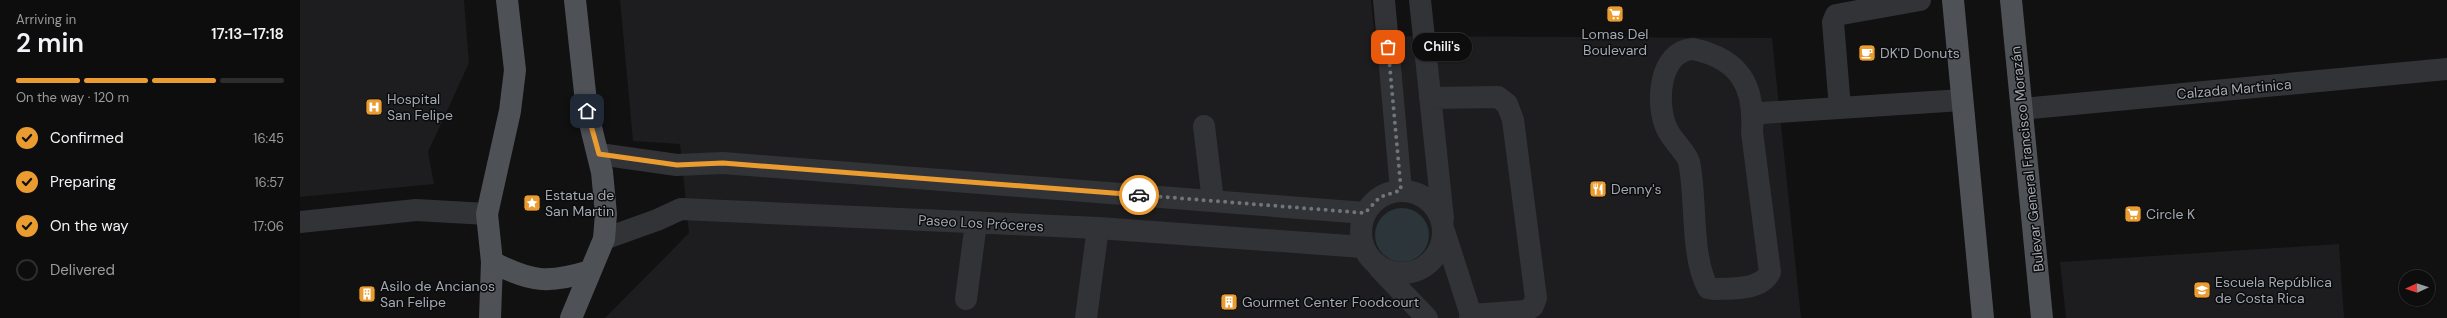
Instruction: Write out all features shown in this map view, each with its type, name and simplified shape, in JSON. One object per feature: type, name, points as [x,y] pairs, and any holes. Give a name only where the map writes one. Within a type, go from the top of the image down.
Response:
[{"type":"main road","points":[[490,318],[492,262],[487,214],[510,111],[515,70],[507,0]]},
{"type":"main road","points":[[571,318],[604,239],[606,214],[599,154],[587,111],[575,0]]},
{"type":"main road","points":[[1953,0],[1983,318]]},
{"type":"main road","name":"Bulevar General Francisco Morazán","points":[[2011,0],[2042,318]]},
{"type":"main road","points":[[492,262],[534,279],[560,280],[590,271]]},
{"type":"street","points":[[1384,0],[1401,190]]},
{"type":"street","points":[[1369,255],[1385,270],[1399,274],[1413,273],[1425,267],[1436,257],[1442,245],[1443,227],[1420,0]]},
{"type":"street","points":[[1840,108],[1834,22],[1836,15],[1920,0]]},
{"type":"street","points":[[1693,49],[1724,58],[1735,67],[1745,82],[1753,118],[1752,132],[1770,272],[1766,279],[1757,285],[1708,288],[1704,281],[1698,248],[1689,160],[1667,129],[1664,118],[1662,89],[1664,72],[1672,59],[1685,50],[1693,49]]},
{"type":"street","name":"Calzada Martinica","points":[[2022,109],[2447,69]]},
{"type":"street","points":[[1427,318],[1369,255],[1361,224],[1365,213],[1380,197],[1401,190],[1412,191],[1432,203],[1443,227],[1470,316],[1526,311],[1533,306],[1536,298],[1513,120],[1507,104],[1498,98],[1430,98]]},
{"type":"street","points":[[1753,118],[1762,113],[1962,100]]},
{"type":"street","points":[[1204,126],[1213,201]]},
{"type":"street","points":[[599,154],[677,165],[723,163],[1365,213]]},
{"type":"street","name":"Paseo Los Próceres","points":[[604,239],[657,220],[681,209],[1098,228],[1369,255]]},
{"type":"street","points":[[300,222],[416,210],[487,214]]},
{"type":"street","points":[[966,299],[976,223]]},
{"type":"street","points":[[1086,318],[1098,228]]},
{"type":"shaded area","name":"Hospital San Felipe","points":[[300,0],[464,0],[469,63],[428,152],[434,184],[300,197]]},
{"type":"shaded area","points":[[620,0],[1371,0],[1375,36],[1772,38],[1801,318],[605,318],[689,233],[680,144],[633,141]]},
{"type":"shaded area","points":[[1397,208],[1407,208],[1417,212],[1425,220],[1429,230],[1429,240],[1425,250],[1417,258],[1407,262],[1397,262],[1387,258],[1379,250],[1375,240],[1375,230],[1379,220],[1387,212]]},
{"type":"shaded area","name":"Escuela República de Costa Rica","points":[[2339,244],[2344,318],[2066,318],[2060,262]]},
{"type":"way so far","points":[[1139,195],[1365,213],[1380,197],[1390,192],[1401,190],[1388,47]]},
{"type":"place","name":"Lomas Del Boulevard","points":[[1615,14]]},
{"type":"place","name":"Chili's","points":[[1388,47]]},
{"type":"place","name":"DK'D Donuts","points":[[1867,53]]},
{"type":"place","name":"Hospital San Felipe","points":[[374,107]]},
{"type":"place","name":"Denny's","points":[[1598,189]]},
{"type":"place","name":"Estatua de San Martin","points":[[532,203]]},
{"type":"place","name":"Circle K","points":[[2133,214]]},
{"type":"place","name":"Escuela República de Costa Rica","points":[[2202,290]]},
{"type":"place","name":"Asilo de Ancianos San Felipe","points":[[367,294]]},
{"type":"place","name":"Gourmet Center Foodcourt","points":[[1229,302]]},
{"type":"route","points":[[587,111],[599,154],[677,165],[723,163],[1139,195]]}]
